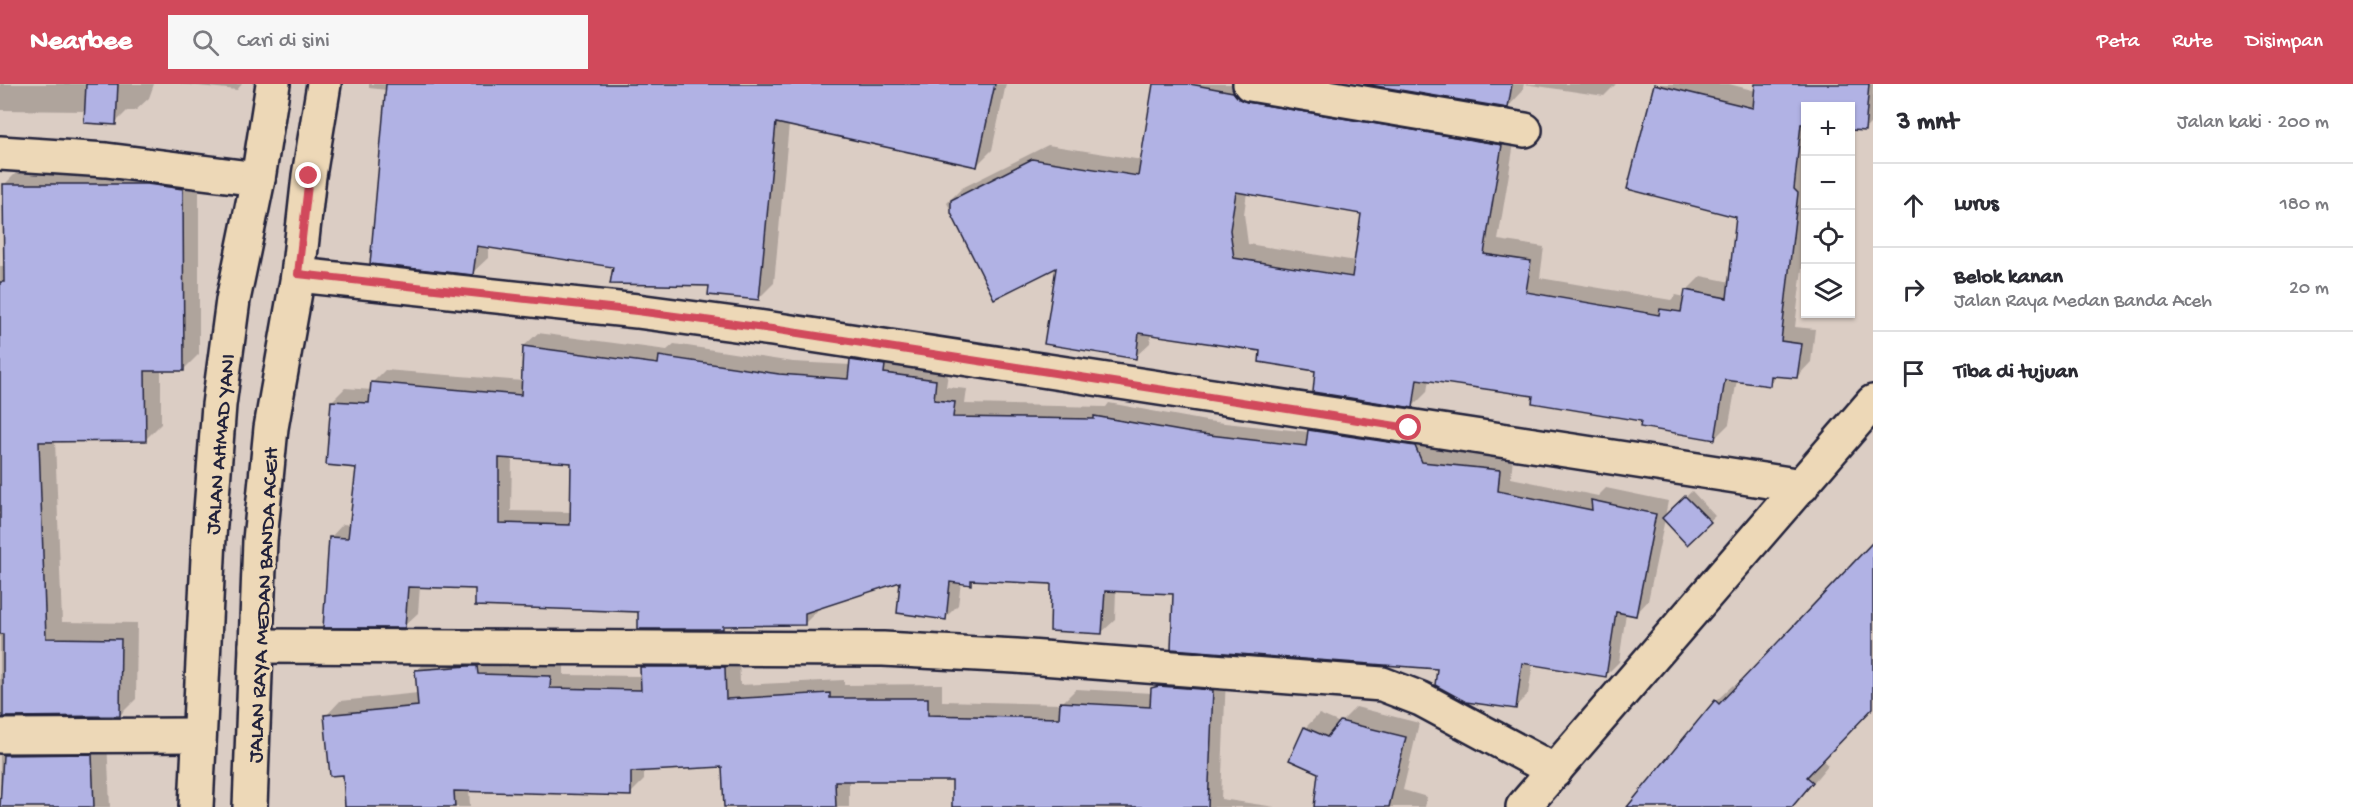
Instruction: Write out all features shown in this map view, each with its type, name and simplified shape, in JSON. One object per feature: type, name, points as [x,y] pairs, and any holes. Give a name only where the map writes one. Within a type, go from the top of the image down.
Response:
[{"type":"street","name":"JALAN AHMAD YANI","points":[[196,807],[219,405],[233,300],[258,179],[273,84]]},
{"type":"street","name":"JALAN RAYA MEDAN BANDA ACEH","points":[[250,807],[260,540],[271,428],[298,274],[309,176],[324,84]]},
{"type":"street","points":[[1250,84],[1317,89],[1525,130]]},
{"type":"street","points":[[0,153],[106,160],[258,179]]},
{"type":"street","points":[[298,274],[637,311],[772,329],[1802,486]]},
{"type":"street","points":[[1523,807],[1873,402]]},
{"type":"street","points":[[256,646],[883,649],[1016,656],[1382,684],[1421,699],[1556,771]]},
{"type":"street","points":[[0,736],[199,735]]},
{"type":"building","points":[[86,84],[118,84],[116,125],[84,123]]},
{"type":"building","points":[[386,84],[995,84],[977,167],[776,123],[759,300],[708,295],[709,286],[610,284],[613,267],[477,246],[473,275],[370,264]]},
{"type":"building","points":[[1153,84],[1190,84],[1233,92],[1239,99],[1247,102],[1502,145],[1484,254],[1531,261],[1526,292],[1659,315],[1660,309],[1681,312],[1685,290],[1727,298],[1736,217],[1627,189],[1654,84],[1753,108],[1755,84],[1869,84],[1865,131],[1855,130],[1855,102],[1801,102],[1794,189],[1798,193],[1781,341],[1802,344],[1797,378],[1771,376],[1770,386],[1725,380],[1715,440],[1640,427],[1641,421],[1532,403],[1533,396],[1417,379],[1413,408],[1313,392],[1315,371],[1259,362],[1260,351],[1139,333],[1136,359],[1044,344],[1056,268],[994,299],[951,213],[951,200],[1032,159],[1138,176]],"holes":[[[1236,192],[1361,214],[1352,277],[1234,258],[1230,230]]]},
{"type":"building","points":[[1364,84],[1512,84],[1508,108]]},
{"type":"building","points":[[3,184],[147,184],[183,189],[184,371],[145,371],[146,441],[39,442],[46,638],[121,639],[120,716],[3,717],[3,634],[0,634],[0,282],[4,282]]},
{"type":"building","points":[[523,346],[658,364],[659,356],[779,374],[848,379],[850,360],[885,365],[884,373],[936,380],[934,400],[955,402],[953,417],[1094,419],[1094,416],[1192,433],[1306,446],[1308,430],[1415,446],[1422,462],[1500,470],[1498,491],[1592,510],[1591,500],[1656,514],[1636,616],[1616,612],[1606,677],[1522,663],[1516,709],[1466,702],[1435,685],[1437,669],[1171,649],[1173,594],[1105,591],[1102,634],[1050,631],[1051,584],[971,580],[971,585],[950,582],[946,620],[897,613],[900,582],[805,613],[805,625],[723,626],[723,629],[638,629],[638,612],[475,606],[475,589],[408,587],[405,628],[323,628],[329,537],[348,538],[356,468],[326,465],[331,401],[369,403],[371,382],[521,395]],"holes":[[[499,458],[571,463],[570,525],[499,523]]]},
{"type":"building","points":[[1685,496],[1711,522],[1687,545],[1662,518]]},
{"type":"building","points":[[1873,542],[1873,708],[1807,777],[1813,782],[1792,807],[1627,807],[1715,700],[1719,704]]},
{"type":"building","points":[[477,666],[478,674],[551,676],[550,688],[641,690],[640,667],[725,667],[726,699],[830,693],[830,698],[928,698],[928,715],[1059,718],[1060,702],[1150,707],[1151,688],[1159,686],[1213,690],[1208,807],[952,807],[952,781],[835,781],[836,807],[724,807],[722,767],[631,772],[631,796],[454,791],[455,807],[345,807],[343,775],[330,776],[324,715],[418,706],[415,670]]},
{"type":"building","points":[[1340,721],[1406,737],[1389,807],[1314,807],[1318,773],[1289,760],[1304,727],[1327,737]]},
{"type":"building","points":[[92,754],[94,807],[0,807],[3,755]]},
{"type":"route","points":[[309,176],[298,274],[579,307],[637,311],[772,329],[1409,428]]}]
